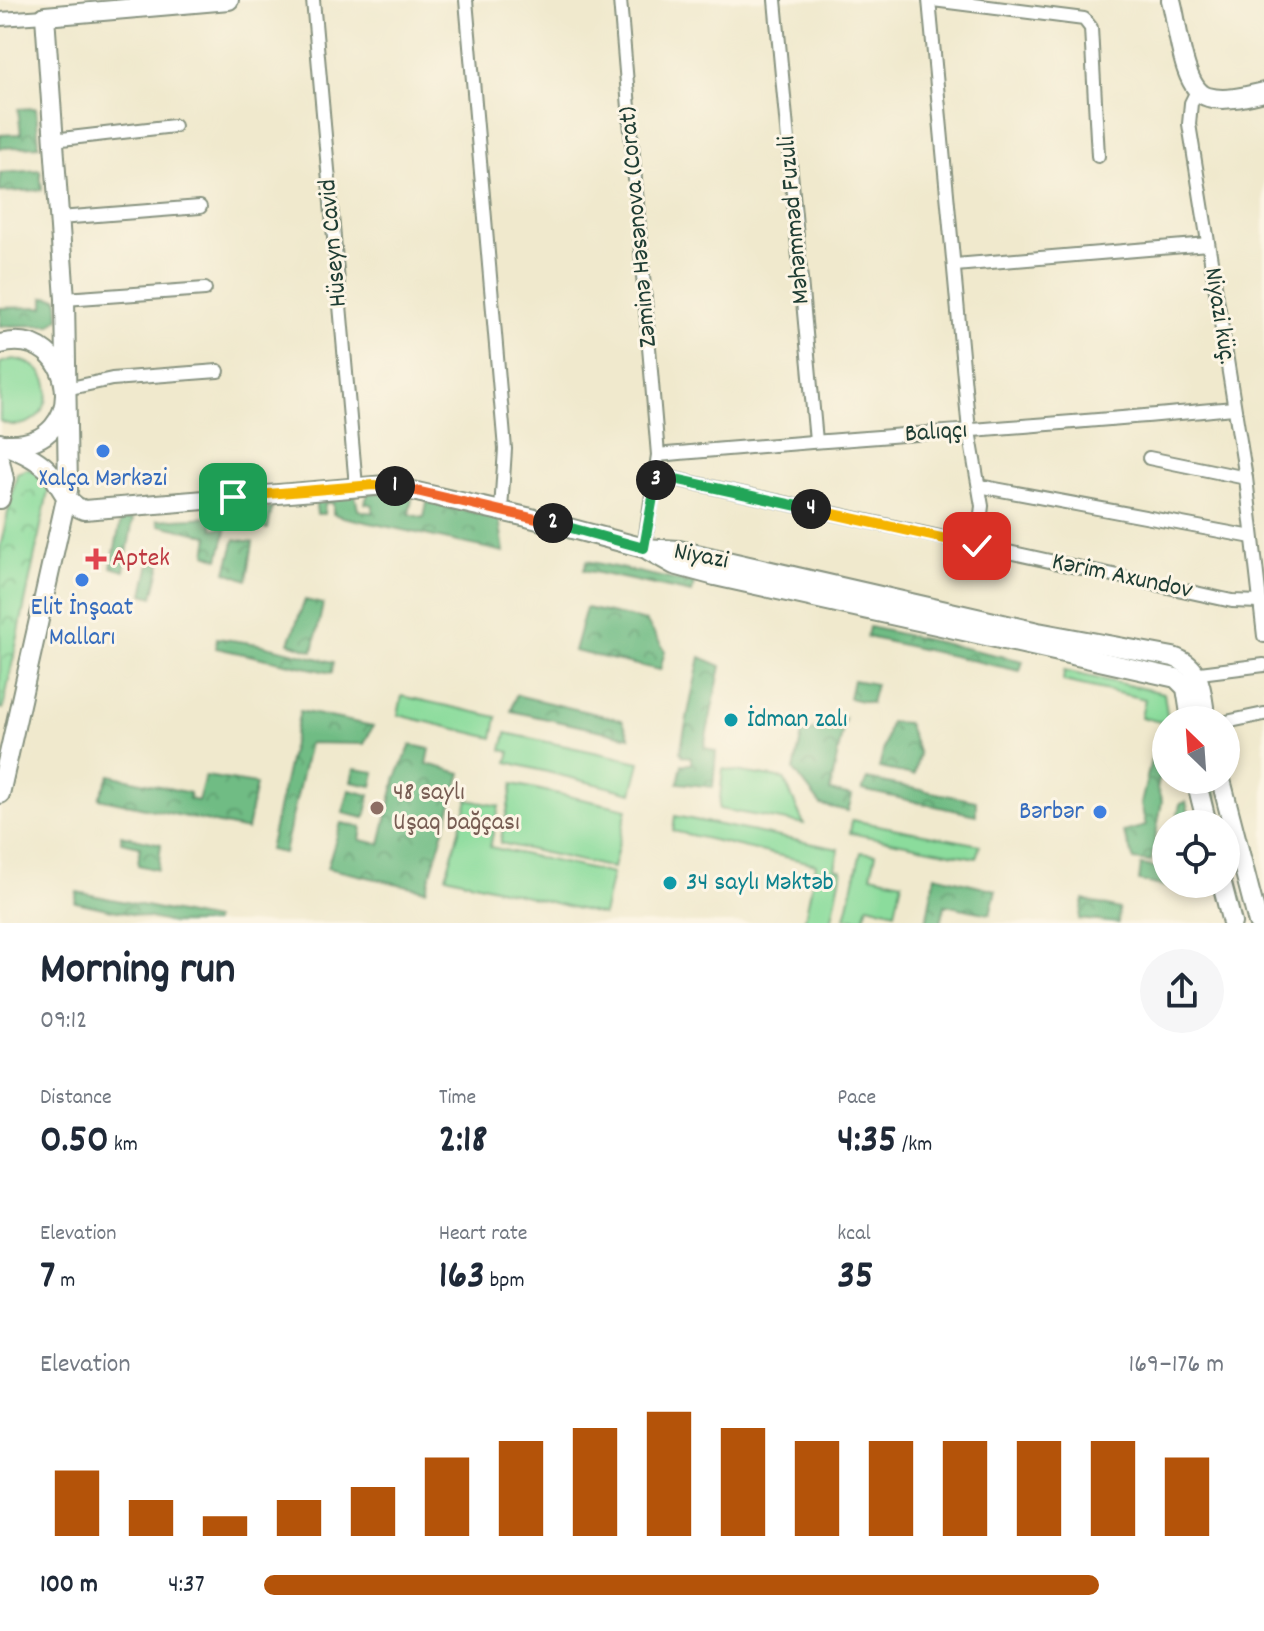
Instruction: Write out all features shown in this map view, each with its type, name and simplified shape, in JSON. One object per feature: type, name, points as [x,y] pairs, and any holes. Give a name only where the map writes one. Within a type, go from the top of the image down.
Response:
[{"type":"main road","points":[[0,794],[69,481],[65,299],[45,16],[78,6],[229,0]]},
{"type":"main road","points":[[1171,0],[1186,70],[1197,91],[1209,98],[1264,92]]},
{"type":"main road","points":[[8,342],[54,337],[66,323]]},
{"type":"main road","points":[[0,443],[18,445],[43,436],[61,416],[66,389],[63,376],[47,353],[8,342]]},
{"type":"main road","points":[[0,443],[32,457],[46,468],[67,499],[77,507],[94,510]]},
{"type":"main road","points":[[0,461],[4,479],[0,499]]},
{"type":"main road","name":"Niyazi","points":[[94,510],[386,485],[501,510],[644,548],[674,565],[715,576],[1188,676]]},
{"type":"main road","points":[[60,528],[69,520],[94,510]]},
{"type":"main road","points":[[1188,676],[1189,706]]},
{"type":"main road","points":[[1188,676],[1200,706]]},
{"type":"main road","points":[[1225,794],[1258,923]]},
{"type":"main road","points":[[1226,898],[1232,923]]},
{"type":"street","name":"Hüseyn Cavid","points":[[313,0],[356,486]]},
{"type":"street","points":[[466,0],[505,449],[501,510]]},
{"type":"street","name":"Zəminə Həsənova (Corat)","points":[[620,0],[658,455]]},
{"type":"street","name":"Məhəmməd Fuzuli","points":[[775,0],[816,441]]},
{"type":"street","points":[[977,546],[982,506],[969,431],[931,0],[1084,19],[1091,28],[1098,156]]},
{"type":"street","points":[[0,19],[45,16]]},
{"type":"street","name":"Niyazi küç.","points":[[1197,91],[1191,103],[1189,124],[1246,478],[1264,636]]},
{"type":"street","points":[[53,140],[174,126]]},
{"type":"street","points":[[59,218],[200,207]]},
{"type":"street","points":[[955,265],[1208,244]]},
{"type":"street","points":[[65,299],[205,289]]},
{"type":"street","points":[[66,389],[112,379],[218,371]]},
{"type":"street","name":"Balıqçı","points":[[658,455],[1233,408]]},
{"type":"street","points":[[644,548],[658,455]]},
{"type":"street","points":[[1149,458],[1246,478]]},
{"type":"street","name":"Kərim Axundov","points":[[657,475],[1232,601],[1260,602]]},
{"type":"street","points":[[979,486],[1252,537]]},
{"type":"street","points":[[1188,676],[1264,665]]},
{"type":"street","points":[[1240,719],[1264,714]]},
{"type":"green space","points":[[36,108],[39,146],[0,148],[0,135],[21,134],[18,109]]},
{"type":"green space","points":[[40,170],[42,190],[0,192],[0,173]]},
{"type":"green space","points":[[44,297],[58,298],[59,318],[51,325],[0,326],[0,308],[44,307]]},
{"type":"green space","points":[[13,359],[32,365],[43,375],[47,388],[46,401],[40,413],[30,422],[16,425],[0,421],[0,363]]},
{"type":"green space","points":[[27,469],[42,472],[50,482],[3,709],[0,708],[0,548],[17,473]]},
{"type":"green space","points":[[368,493],[387,493],[412,499],[409,514],[424,518],[427,502],[499,518],[504,552],[343,517],[333,514],[333,503],[325,503],[324,514],[317,514],[315,499],[355,494],[358,510],[372,513],[373,505],[365,503]]},
{"type":"green space","points":[[272,508],[268,529],[240,528],[240,511]]},
{"type":"green space","points":[[211,517],[213,529],[227,527],[219,559],[206,554],[209,536],[159,525],[157,520]]},
{"type":"green space","points":[[133,519],[124,571],[111,567],[121,520]]},
{"type":"green space","points":[[235,539],[253,542],[247,580],[226,572]]},
{"type":"green space","points":[[151,559],[161,564],[153,597],[143,594]]},
{"type":"green space","points":[[587,561],[694,584],[692,593],[584,570]]},
{"type":"green space","points":[[305,600],[323,604],[313,651],[289,643]]},
{"type":"green space","points":[[586,608],[646,621],[665,651],[660,670],[574,651]]},
{"type":"green space","points":[[869,627],[1023,661],[1020,671],[867,637]]},
{"type":"green space","points":[[217,638],[258,644],[333,662],[332,673],[216,648]]},
{"type":"green space","points":[[700,657],[721,666],[704,747],[716,752],[713,787],[678,783],[682,764],[691,764],[691,757],[683,756],[680,752]]},
{"type":"green space","points":[[1064,671],[1164,693],[1166,706],[1152,706],[1152,720],[1141,717],[1145,699],[1063,681]]},
{"type":"green space","points":[[853,680],[876,684],[871,703],[849,698]]},
{"type":"green space","points":[[516,695],[622,720],[630,737],[511,711]]},
{"type":"green space","points":[[402,696],[497,717],[493,738],[398,715]]},
{"type":"green space","points":[[300,711],[373,726],[364,744],[309,743],[284,853],[269,850]]},
{"type":"green space","points":[[845,718],[830,791],[852,796],[848,811],[821,805],[794,770],[802,734]]},
{"type":"green space","points":[[890,722],[907,723],[919,754],[914,775],[879,768]]},
{"type":"green space","points":[[506,733],[640,762],[632,793],[507,762],[510,752],[502,750]]},
{"type":"green space","points":[[411,745],[430,749],[427,764],[461,773],[426,890],[327,868],[341,823],[362,827],[360,840],[380,844],[396,777]]},
{"type":"green space","points":[[1152,755],[1152,794],[1159,794],[1162,801],[1160,810],[1152,810],[1151,862],[1134,860],[1123,832],[1146,826],[1141,804]]},
{"type":"green space","points":[[354,769],[375,772],[372,786],[351,782]]},
{"type":"green space","points":[[723,769],[784,779],[804,824],[719,809]]},
{"type":"green space","points":[[110,775],[190,793],[189,799],[198,801],[205,776],[256,784],[247,830],[99,798]]},
{"type":"green space","points":[[867,779],[976,801],[976,815],[862,790]]},
{"type":"green space","points":[[513,784],[627,809],[613,868],[500,843]]},
{"type":"green space","points":[[349,790],[370,795],[365,818],[343,813]]},
{"type":"green space","points":[[1208,794],[1216,794],[1220,810],[1212,810]]},
{"type":"green space","points":[[468,800],[499,806],[490,847],[612,874],[603,915],[446,876]]},
{"type":"green space","points":[[1186,802],[1188,810],[1179,810],[1180,804]]},
{"type":"green space","points":[[675,816],[839,849],[835,868],[842,870],[831,923],[804,923],[816,864],[673,831]]},
{"type":"green space","points":[[852,820],[980,845],[976,858],[850,833]]},
{"type":"green space","points":[[121,835],[161,844],[158,870],[138,865],[140,846],[121,842]]},
{"type":"green space","points":[[861,852],[876,854],[871,875],[902,882],[895,912],[868,905],[864,919],[845,918]]},
{"type":"green space","points":[[1141,865],[1152,867],[1152,884],[1139,881]]},
{"type":"green space","points":[[935,875],[996,890],[990,914],[945,905],[941,923],[926,923]]},
{"type":"green space","points":[[1240,891],[1248,923],[1240,923],[1234,898],[1240,898]]},
{"type":"green space","points":[[77,892],[214,920],[214,923],[173,923],[75,902]]},
{"type":"green space","points":[[1084,900],[1119,909],[1118,923],[1079,919]]},
{"type":"place","name":"Xalça Mərkəzi","points":[[103,451]]},
{"type":"place","name":"Aptek","points":[[96,559]]},
{"type":"place","name":"Elit İnşaat Malları","points":[[82,580]]},
{"type":"place","name":"İdman zalı","points":[[731,720]]},
{"type":"place","name":"48 saylı Uşaq bağçası","points":[[377,808]]},
{"type":"place","name":"Bərbər","points":[[1100,812]]},
{"type":"place","name":"34 saylı Məktəb","points":[[670,883]]},
{"type":"route","points":[[233,497],[386,485],[644,548],[657,475],[977,546]]}]
